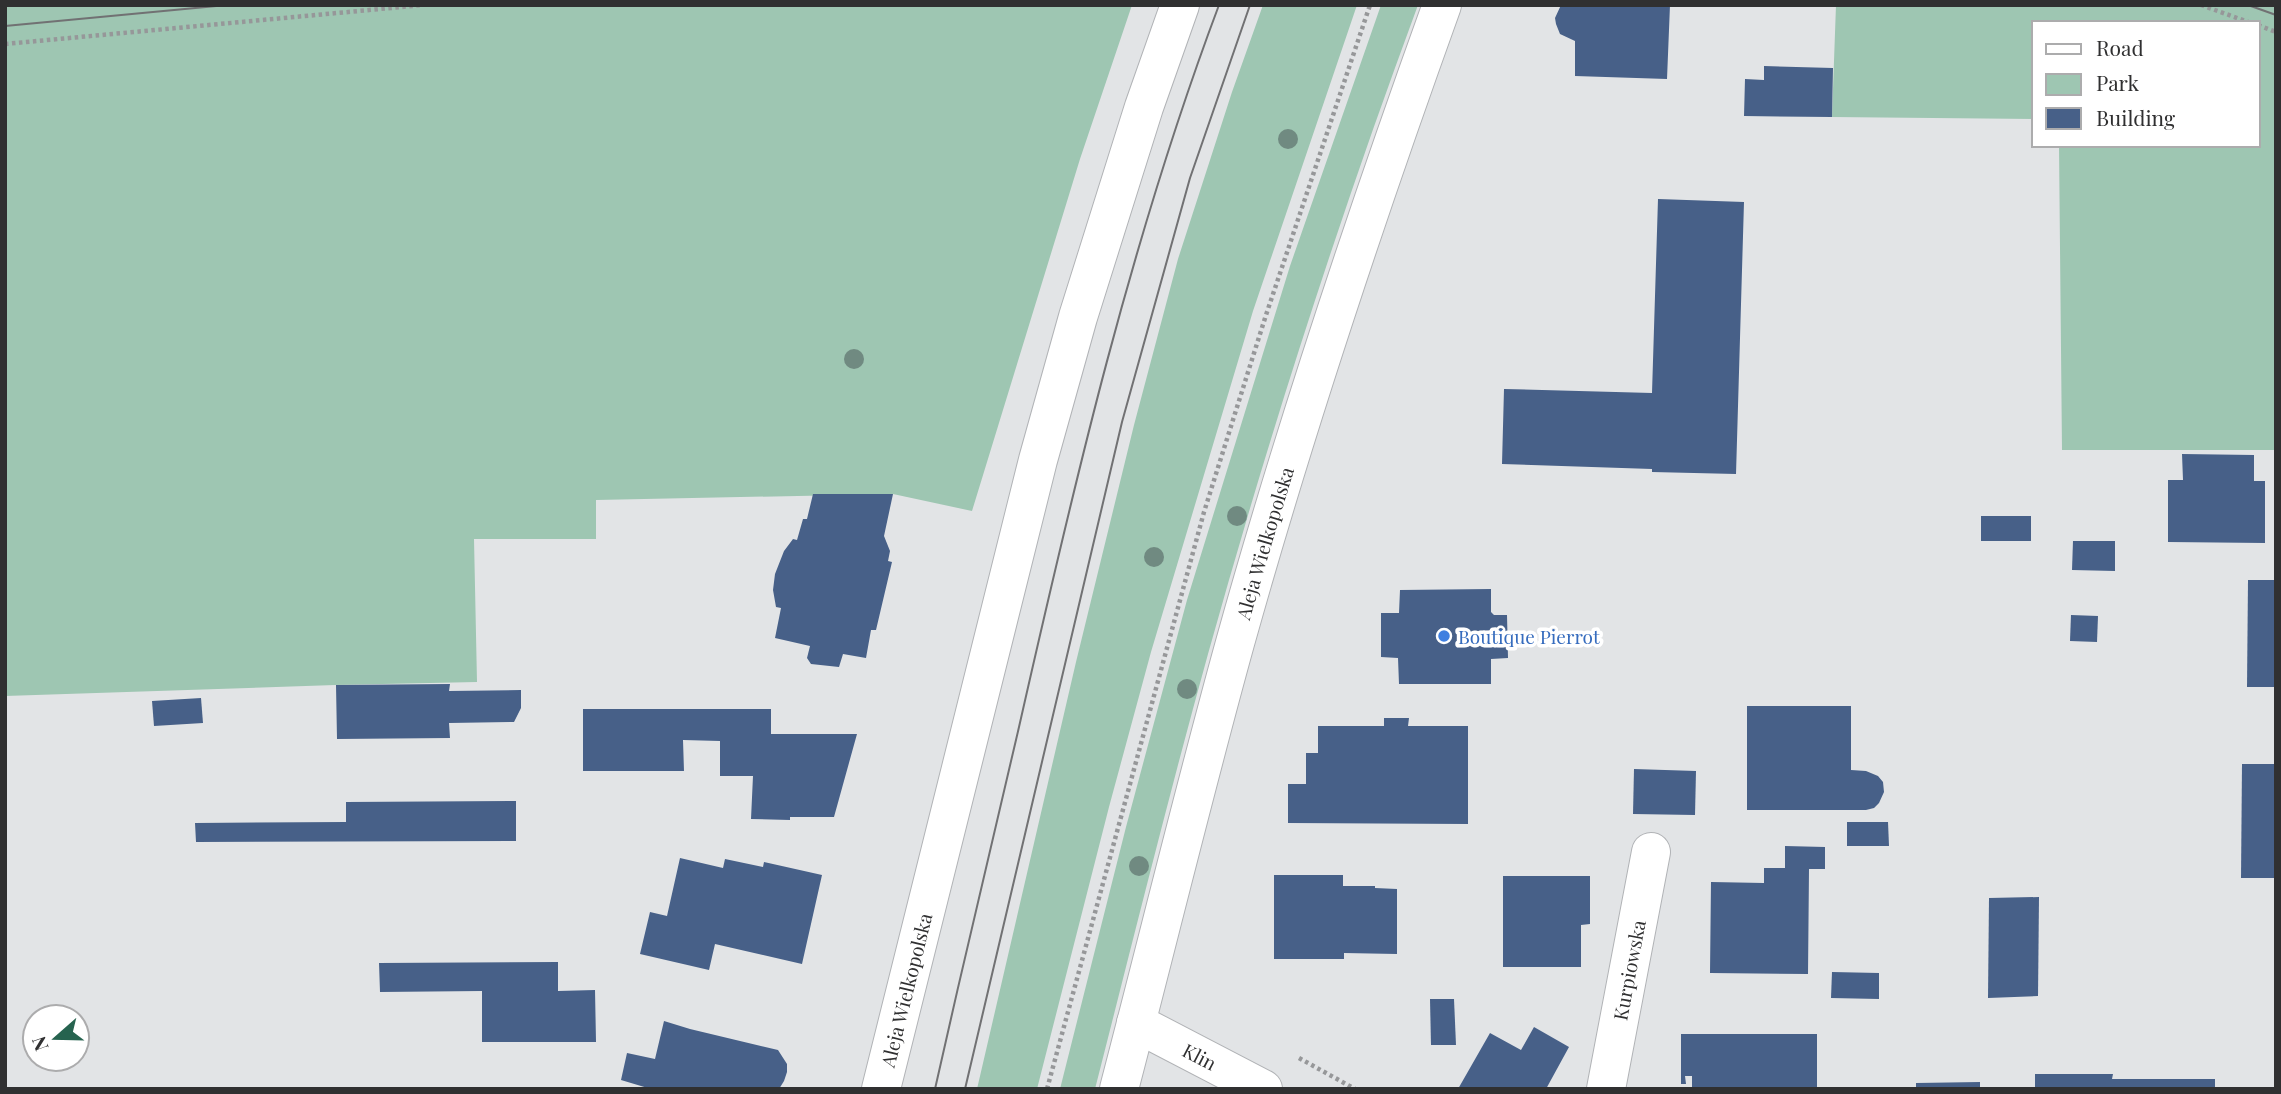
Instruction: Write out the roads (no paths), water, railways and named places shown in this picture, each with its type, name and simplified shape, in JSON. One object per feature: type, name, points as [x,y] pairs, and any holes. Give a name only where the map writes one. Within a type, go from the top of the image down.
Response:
[{"type":"street","name":"Aleja Wielkopolska","points":[[881,1089],[1038,460],[1078,317],[1144,107],[1180,5]]},
{"type":"street","name":"Aleja Wielkopolska","points":[[1119,1089],[1235,643],[1300,423],[1372,204],[1442,5]]},
{"type":"street","name":"Kurpiowska","points":[[1606,1089],[1651,852]]},
{"type":"street","name":"Klin","points":[[1136,1023],[1263,1089]]},
{"type":"tram line","points":[[5,26],[227,5]]},
{"type":"tram line","points":[[935,1089],[1083,453],[1158,182],[1219,5]]},
{"type":"tram line","points":[[965,1089],[1122,422],[1190,178],[1250,5]]},
{"type":"tram line","points":[[2248,5],[2276,15]]},
{"type":"place","name":"Boutique Pierrot","points":[[1444,636]]}]
